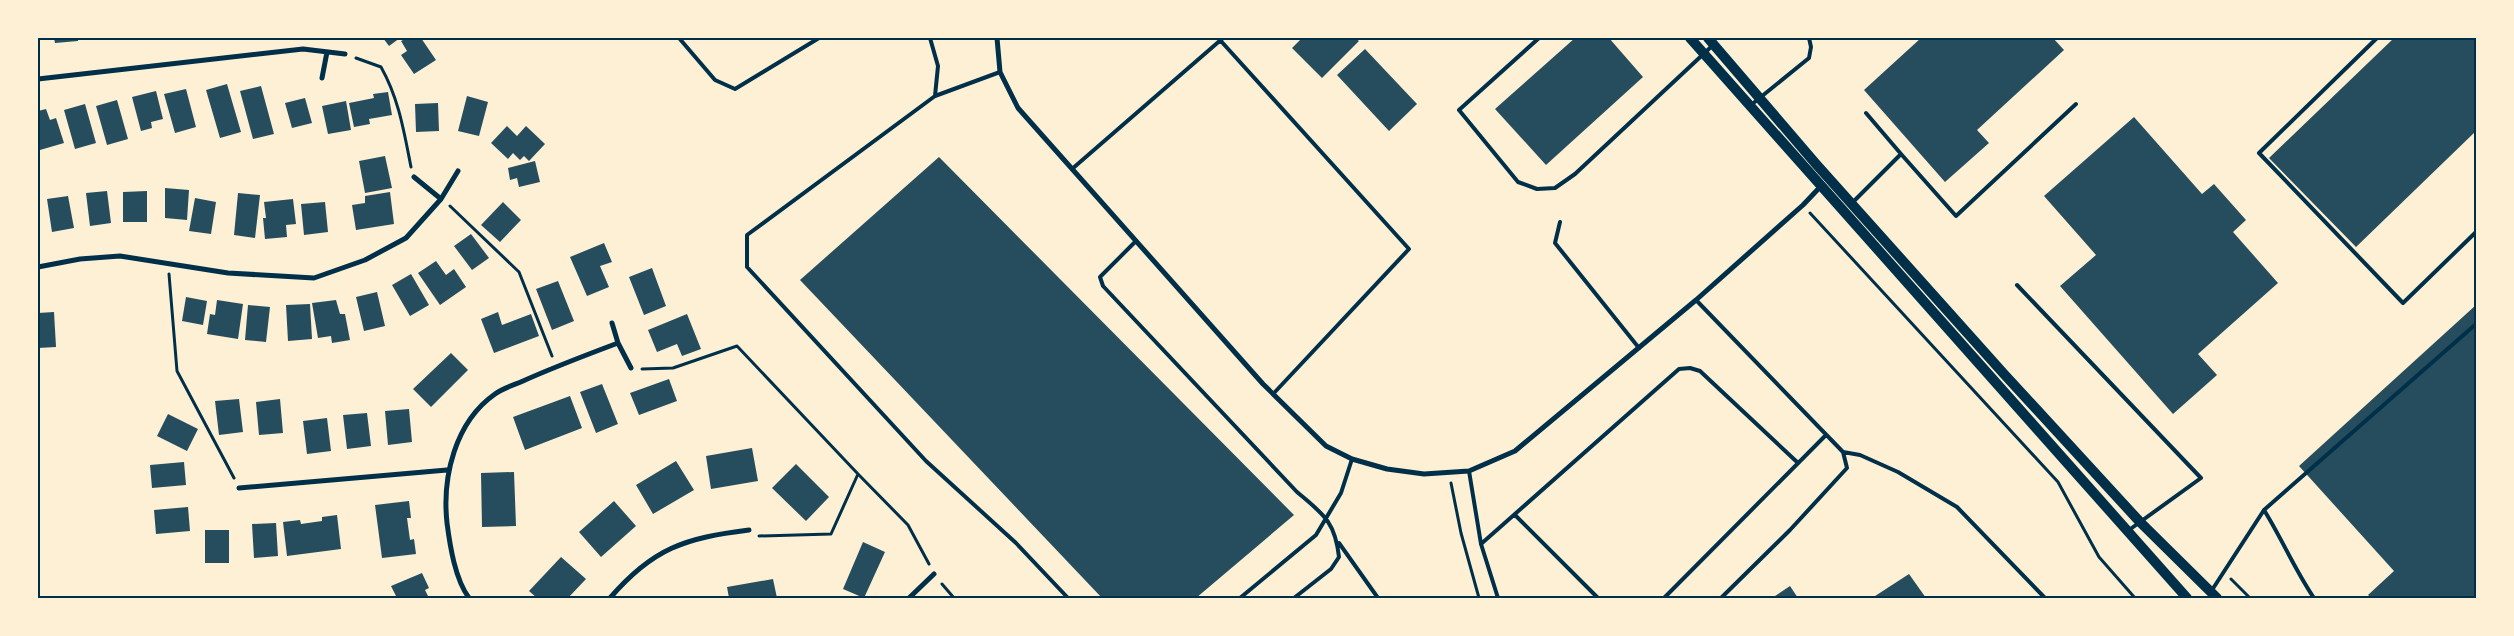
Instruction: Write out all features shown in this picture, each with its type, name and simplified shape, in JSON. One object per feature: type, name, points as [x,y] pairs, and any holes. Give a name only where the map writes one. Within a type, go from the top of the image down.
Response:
[{"type":"main road","points":[[1690,38],[2188,598]]},
{"type":"main road","points":[[1711,41],[1829,178],[2004,374],[2140,522],[2179,563],[2214,595]]},
{"type":"street","points":[[996,38],[1000,72],[1018,108],[1136,241],[1274,393],[1326,446],[1352,459],[1387,469],[1424,474],[1469,471],[1515,451],[1696,300],[1803,205],[1829,178]]},
{"type":"street","points":[[38,79],[303,49],[345,54]]},
{"type":"street","points":[[322,78],[327,52]]},
{"type":"street","points":[[38,267],[80,259],[120,256],[228,273],[314,278],[365,260],[406,238],[441,199],[458,171]]},
{"type":"street","points":[[414,177],[441,199]]},
{"type":"street","points":[[612,323],[618,343],[631,368]]},
{"type":"street","points":[[469,598],[456,568],[448,535],[445,503],[448,470],[464,429],[480,408],[496,393],[556,366],[618,343]]},
{"type":"street","points":[[239,488],[448,470]]},
{"type":"street","points":[[610,598],[629,577],[648,561],[672,546],[714,534],[749,530]]},
{"type":"street","points":[[909,598],[934,574]]},
{"type":"lane","points":[[679,38],[715,80],[735,89],[819,38]]},
{"type":"lane","points":[[930,38],[938,66],[935,96]]},
{"type":"lane","points":[[1539,38],[1459,110],[1518,182],[1537,190],[1555,188],[1575,174],[1704,54],[1711,41]]},
{"type":"lane","points":[[1750,106],[1809,58],[1811,47],[1809,38]]},
{"type":"lane","points":[[2377,38],[2259,153],[2403,303],[2476,232]]},
{"type":"lane","points":[[1072,169],[1221,39],[1409,249],[1274,393]]},
{"type":"lane","points":[[1000,72],[935,96],[747,234],[747,267],[926,461],[1016,543],[1068,598]]},
{"type":"lane","points":[[1866,113],[1956,216],[2076,104]]},
{"type":"lane","points":[[1842,210],[1900,154]]},
{"type":"lane","points":[[1560,222],[1555,243],[1639,348]]},
{"type":"lane","points":[[1136,241],[1100,277],[1103,286],[1297,492],[1328,518],[1337,541],[1339,557],[1331,569],[1294,598]]},
{"type":"lane","points":[[2017,285],[2201,478],[2127,531]]},
{"type":"lane","points":[[1696,300],[1843,452],[1846,468],[1790,530],[1721,598]]},
{"type":"lane","points":[[2214,595],[2224,572],[2264,510],[2476,324]]},
{"type":"lane","points":[[1481,544],[1680,369],[1690,368],[1700,371],[1797,462]]},
{"type":"lane","points":[[1664,598],[1797,462],[1826,435]]},
{"type":"lane","points":[[1843,452],[1860,455],[1898,472],[1957,507],[2044,598]]},
{"type":"lane","points":[[1240,598],[1316,536],[1341,493],[1352,459]]},
{"type":"lane","points":[[1469,471],[1481,544],[1498,598]]},
{"type":"lane","points":[[2264,510],[2281,538],[2299,577],[2314,598]]},
{"type":"lane","points":[[1515,515],[1598,598]]},
{"type":"lane","points":[[1337,541],[1378,598]]},
{"type":"path","points":[[345,54],[381,68],[393,88],[401,113],[414,177]]},
{"type":"path","points":[[441,199],[482,234],[519,272],[556,366]]},
{"type":"path","points":[[1803,205],[2058,482],[2099,557],[2136,598]]},
{"type":"path","points":[[168,264],[177,371],[239,488]]},
{"type":"path","points":[[631,368],[673,368],[737,346],[908,525],[934,574],[954,598]]},
{"type":"path","points":[[1450,473],[1460,534],[1479,598]]},
{"type":"path","points":[[749,530],[755,536],[831,534],[858,474]]},
{"type":"path","points":[[2224,572],[2250,598]]},
{"type":"building","points":[[54,38],[78,38],[78,41],[55,43]]},
{"type":"building","points":[[383,38],[400,38],[389,46]]},
{"type":"building","points":[[407,38],[421,38],[436,60],[414,74],[401,55],[407,51],[401,41]]},
{"type":"building","points":[[1302,38],[1355,38],[1359,41],[1322,78],[1292,48]]},
{"type":"building","points":[[1575,38],[1609,38],[1643,77],[1546,165],[1495,109]]},
{"type":"building","points":[[1921,38],[2053,38],[2064,50],[1977,130],[1989,143],[1945,182],[1864,90]]},
{"type":"building","points":[[2394,38],[2476,38],[2476,131],[2356,247],[2269,158]]},
{"type":"building","points":[[1365,49],[1417,104],[1389,131],[1337,75]]},
{"type":"building","points":[[227,84],[241,132],[220,138],[206,90]]},
{"type":"building","points":[[261,86],[274,134],[253,139],[240,91]]},
{"type":"building","points":[[186,89],[196,127],[175,133],[164,94]]},
{"type":"building","points":[[156,91],[163,119],[151,122],[152,128],[141,131],[132,97]]},
{"type":"building","points":[[388,92],[392,115],[369,119],[370,124],[354,127],[349,103],[374,98],[373,94]]},
{"type":"building","points":[[467,96],[488,102],[479,136],[458,131]]},
{"type":"building","points":[[305,98],[312,123],[292,128],[285,103]]},
{"type":"building","points":[[117,100],[128,139],[107,145],[96,106]]},
{"type":"building","points":[[346,101],[351,130],[328,134],[322,106]]},
{"type":"building","points":[[438,103],[439,131],[416,132],[415,104]]},
{"type":"building","points":[[85,104],[96,143],[75,149],[64,110]]},
{"type":"building","points":[[46,109],[50,120],[56,118],[64,143],[40,150],[38,111]]},
{"type":"building","points":[[2134,117],[2202,194],[2214,184],[2246,220],[2233,232],[2278,283],[2198,354],[2217,375],[2173,414],[2060,286],[2096,255],[2044,196]]},
{"type":"building","points":[[507,126],[517,136],[526,126],[545,144],[529,161],[524,156],[520,160],[513,153],[508,159],[491,143]]},
{"type":"building","points":[[385,156],[392,188],[365,193],[359,161]]},
{"type":"building","points":[[939,157],[1294,515],[1196,598],[1102,598],[800,280]]},
{"type":"building","points":[[535,161],[540,182],[519,187],[517,178],[510,180],[508,168]]},
{"type":"building","points":[[165,188],[189,190],[187,220],[165,218]]},
{"type":"building","points":[[107,191],[111,223],[90,226],[86,193]]},
{"type":"building","points":[[147,191],[147,222],[123,222],[123,192]]},
{"type":"building","points":[[390,192],[394,224],[356,230],[352,205],[365,203],[365,196]]},
{"type":"building","points":[[238,193],[260,195],[255,238],[234,235]]},
{"type":"building","points":[[68,196],[74,228],[52,232],[47,199]]},
{"type":"building","points":[[195,198],[216,202],[211,234],[189,231]]},
{"type":"building","points":[[293,199],[296,224],[286,225],[287,237],[265,239],[263,218],[266,218],[264,202]]},
{"type":"building","points":[[325,202],[328,232],[304,235],[301,204]]},
{"type":"building","points":[[503,202],[521,220],[500,242],[481,225]]},
{"type":"building","points":[[471,234],[489,258],[472,270],[454,246]]},
{"type":"building","points":[[604,243],[612,262],[600,266],[609,287],[587,296],[570,257]]},
{"type":"building","points":[[436,261],[446,275],[454,269],[466,287],[440,305],[418,273]]},
{"type":"building","points":[[652,268],[666,306],[644,315],[629,277]]},
{"type":"building","points":[[411,274],[429,305],[410,316],[392,285]]},
{"type":"building","points":[[558,281],[574,321],[552,330],[536,289]]},
{"type":"building","points":[[377,292],[385,326],[364,331],[356,297]]},
{"type":"building","points":[[186,297],[207,301],[203,325],[182,321]]},
{"type":"building","points":[[217,300],[243,304],[238,339],[207,334],[210,314],[215,315]]},
{"type":"building","points":[[336,300],[340,314],[345,314],[350,340],[332,343],[331,336],[318,338],[312,303]]},
{"type":"building","points":[[310,304],[312,339],[288,341],[286,305]]},
{"type":"building","points":[[248,305],[270,307],[266,342],[245,340]]},
{"type":"building","points":[[2476,305],[2476,598],[2371,598],[2368,595],[2394,571],[2299,466]]},
{"type":"building","points":[[54,312],[56,347],[38,348],[38,313]]},
{"type":"building","points":[[498,312],[502,325],[531,314],[539,336],[494,353],[481,319]]},
{"type":"building","points":[[687,314],[701,349],[682,356],[677,344],[657,352],[648,330]]},
{"type":"building","points":[[451,353],[468,370],[431,407],[413,389]]},
{"type":"building","points":[[669,379],[677,401],[639,415],[630,393]]},
{"type":"building","points":[[602,384],[618,424],[596,433],[580,392]]},
{"type":"building","points":[[570,396],[582,428],[525,450],[513,417]]},
{"type":"building","points":[[239,399],[243,432],[219,435],[215,401]]},
{"type":"building","points":[[280,399],[283,433],[259,435],[256,402]]},
{"type":"building","points":[[409,409],[412,442],[388,445],[385,411]]},
{"type":"building","points":[[367,413],[371,446],[347,449],[343,415]]},
{"type":"building","points":[[168,414],[198,429],[187,451],[157,436]]},
{"type":"building","points":[[327,418],[331,451],[307,454],[303,421]]},
{"type":"building","points":[[752,448],[758,481],[711,489],[706,456]]},
{"type":"building","points":[[676,461],[694,490],[653,514],[636,485]]},
{"type":"building","points":[[184,462],[186,485],[152,488],[150,465]]},
{"type":"building","points":[[796,464],[829,497],[806,521],[772,488]]},
{"type":"building","points":[[514,472],[516,526],[482,527],[481,473]]},
{"type":"building","points":[[409,501],[411,518],[407,518],[410,540],[414,539],[416,554],[382,558],[375,505]]},
{"type":"building","points":[[614,501],[636,526],[601,557],[579,532]]},
{"type":"building","points":[[188,507],[190,531],[156,534],[154,510]]},
{"type":"building","points":[[337,515],[341,549],[287,556],[283,522],[300,520],[301,524],[322,521],[322,517]]},
{"type":"building","points":[[276,523],[278,556],[254,558],[252,524]]},
{"type":"building","points":[[205,530],[229,530],[229,563],[205,563]]},
{"type":"building","points":[[863,542],[885,552],[864,598],[843,589]]},
{"type":"building","points":[[561,557],[586,579],[568,598],[537,598],[529,591]]},
{"type":"building","points":[[422,573],[429,588],[425,590],[429,598],[397,598],[391,586]]},
{"type":"building","points":[[1909,574],[1926,598],[1872,598]]},
{"type":"building","points":[[773,579],[777,598],[729,598],[727,587]]},
{"type":"building","points":[[1790,586],[1798,598],[1772,598]]}]
